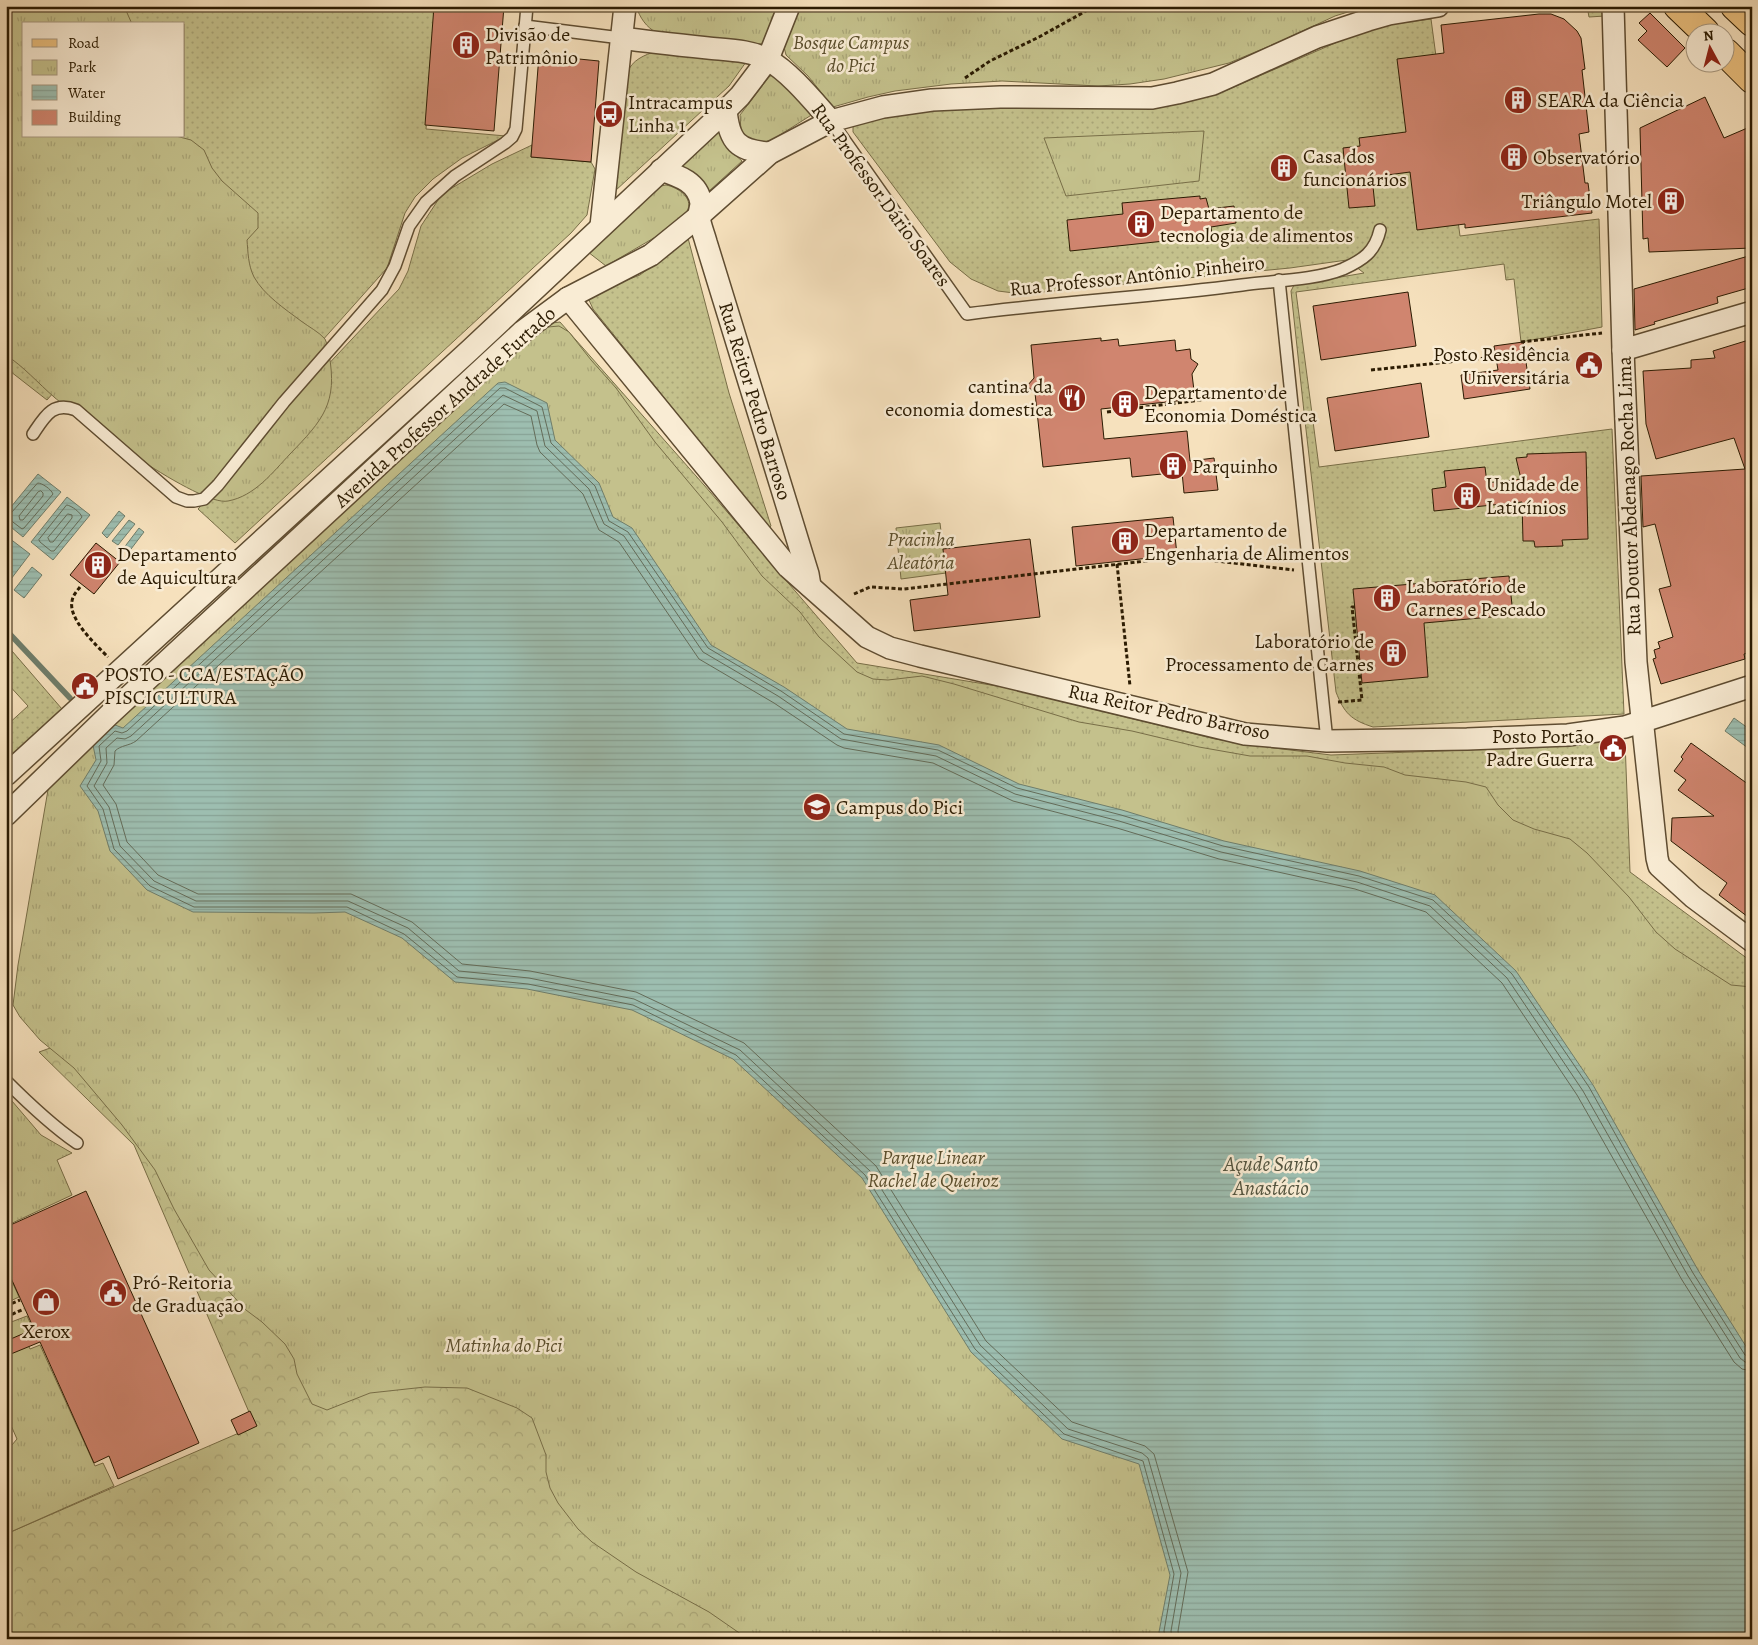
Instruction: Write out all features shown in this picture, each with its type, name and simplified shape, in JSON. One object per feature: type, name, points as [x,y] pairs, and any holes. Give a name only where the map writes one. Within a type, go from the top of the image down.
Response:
[{"type":"main road","points":[[1678,6],[1695,22]]},
{"type":"main road","points":[[1735,6],[1752,22]]},
{"type":"main road","points":[[1736,63],[1752,80]]},
{"type":"street","points":[[601,226],[625,6]]},
{"type":"street","name":"Avenida Professor Andrade Furtado","points":[[6,775],[470,350],[726,110],[740,96],[768,60],[790,6]]},
{"type":"street","name":"Rua Doutor Abdenago Rocha Lima","points":[[1613,6],[1622,340],[1636,662],[1657,858],[1659,866],[1693,897],[1752,941]]},
{"type":"street","name":"Avenida Professor Andrade Furtado","points":[[6,815],[84,738],[522,332],[568,298],[651,255],[699,216],[770,153],[831,121],[883,107],[932,100],[1000,97],[1152,98],[1177,93],[1213,84],[1326,34],[1389,14],[1431,7]]},
{"type":"street","points":[[621,38],[724,50],[755,55],[768,60]]},
{"type":"street","name":"Rua Professor Dário Soares","points":[[768,60],[780,68],[807,94],[831,121]]},
{"type":"street","points":[[726,110],[730,133],[745,149],[770,153]]},
{"type":"street","name":"Rua Reitor Pedro Barroso","points":[[661,170],[681,176],[699,194],[701,206],[699,216],[808,574],[810,586]]},
{"type":"street","name":"Rua Reitor Pedro Barroso","points":[[568,298],[788,567],[867,637],[890,648],[1245,734],[1327,741],[1467,739],[1568,734],[1624,727],[1752,686]]},
{"type":"street","points":[[1622,340],[1752,312]]},
{"type":"lane","points":[[33,434],[52,410],[60,406],[76,410],[176,497],[187,501],[204,498],[218,485],[284,402],[382,290],[395,266],[410,226],[426,202],[455,176],[512,137],[516,129],[527,6]]},
{"type":"lane","points":[[525,26],[621,38]]},
{"type":"lane","name":"Rua Professor Dário Soares","points":[[831,121],[967,314]]},
{"type":"lane","name":"Rua Professor Antônio Pinheiro","points":[[967,314],[1052,304],[1190,292],[1330,274],[1358,261],[1368,254],[1377,243],[1380,230]]},
{"type":"lane","points":[[1279,280],[1327,741]]},
{"type":"lane","points":[[6,1081],[47,1121],[77,1144]]},
{"type":"path","points":[[961,81],[990,61],[1039,37],[1094,6]]},
{"type":"path","points":[[1521,342],[1580,336],[1622,340]]},
{"type":"path","points":[[1372,370],[1524,354]]},
{"type":"path","points":[[1107,412],[1290,388]]},
{"type":"path","points":[[854,594],[870,587],[904,589],[1181,557],[1310,572]]},
{"type":"path","points":[[1117,564],[1131,692]]},
{"type":"path","points":[[80,587],[73,595],[71,602],[72,610],[76,619],[95,644]]},
{"type":"path","points":[[1337,702],[1362,700],[1352,607],[1355,607]]},
{"type":"path","points":[[6,1306],[20,1300]]},
{"type":"path","points":[[6,1317],[24,1309]]},
{"type":"green space","points":[[6,6],[435,6],[426,129],[506,136],[462,158],[433,179],[415,197],[405,213],[387,268],[197,481],[54,392],[47,400],[6,368]]},
{"type":"green space","points":[[6,6],[124,6],[131,22],[22,22],[22,138],[184,138],[191,140],[204,150],[212,168],[222,181],[258,213],[258,228],[247,240],[251,268],[258,284],[275,301],[325,339],[329,354],[331,386],[325,410],[302,442],[255,489],[228,501],[214,499],[167,477],[113,441],[54,397],[6,355]]},
{"type":"green space","points":[[636,6],[779,6],[764,44],[657,33],[644,22]]},
{"type":"green space","name":"Bosque Campus do Pici","points":[[801,6],[1367,6],[1335,16],[1229,63],[1164,79],[1098,86],[1002,81],[951,84],[895,91],[833,107],[808,76],[786,55],[784,47]]},
{"type":"green space","points":[[1587,6],[1605,6],[1605,16],[1589,17]]},
{"type":"green space","points":[[1431,19],[1460,236],[1599,219],[1602,327],[1521,342],[1514,279],[1506,280],[1504,264],[1296,292],[1319,467],[1612,429],[1624,714],[1373,727],[1359,722],[1345,710],[1336,692],[1291,291],[1294,285],[1364,273],[1347,260],[1290,268],[1022,294],[998,291],[971,279],[950,262],[853,132],[853,124],[897,113],[969,106],[1168,104],[1227,90],[1349,37],[1386,25]]},
{"type":"green space","points":[[657,51],[746,62],[729,86],[615,191],[627,73],[629,68],[639,59]]},
{"type":"green space","points":[[772,75],[776,75],[813,114],[772,140],[760,143],[746,138],[741,131],[740,115]]},
{"type":"green space","points":[[719,131],[726,147],[742,161],[708,192],[679,169]]},
{"type":"green space","points":[[1204,131],[1199,181],[1066,196],[1044,138]]},
{"type":"green space","points":[[532,145],[531,157],[591,162],[595,169],[587,215],[571,233],[235,543],[198,509],[321,372],[399,289],[408,271],[421,226],[442,194],[492,164]]},
{"type":"green space","points":[[666,185],[676,188],[687,199],[689,204],[685,214],[664,232],[606,266],[588,252],[661,186]]},
{"type":"green space","points":[[688,238],[729,393],[771,526],[769,528],[593,309],[589,300],[593,293],[640,275]]},
{"type":"green space","points":[[560,322],[704,485],[857,663],[1003,687],[1215,739],[1331,755],[1625,741],[1630,872],[1752,962],[1752,1356],[115,725],[544,324]]},
{"type":"green space","name":"Parque Linear Rachel de Queiroz","points":[[559,326],[569,332],[616,388],[655,442],[722,522],[762,576],[800,612],[819,637],[857,672],[873,679],[888,680],[922,676],[1079,722],[1132,731],[1199,747],[1250,756],[1307,756],[1345,763],[1384,767],[1405,775],[1466,782],[1486,787],[1498,805],[1513,820],[1534,829],[1570,839],[1587,853],[1629,897],[1656,932],[1675,949],[1731,985],[1752,987],[1752,1639],[748,1639],[709,1612],[636,1572],[592,1542],[578,1529],[558,1503],[550,1488],[546,1472],[546,1455],[532,1418],[517,1408],[467,1388],[425,1387],[370,1393],[327,1410],[312,1404],[297,1374],[294,1359],[285,1344],[246,1310],[209,1270],[174,1209],[155,1170],[122,1125],[74,1068],[40,1040],[20,1017],[13,1005],[49,784],[92,746],[282,565],[515,351],[548,327]]},
{"type":"green space","name":"Pracinha Aleatória","points":[[940,523],[946,573],[901,579],[896,528]]},
{"type":"green space","points":[[6,644],[62,709],[6,761],[6,726],[28,706],[6,682]]},
{"type":"green space","points":[[98,1031],[847,1639],[6,1639],[6,1534],[255,1426],[134,1145],[39,1052]]},
{"type":"green space","points":[[6,1094],[41,1135],[72,1153],[57,1160],[72,1195],[6,1226]]},
{"type":"green space","points":[[6,1268],[19,1297],[6,1303]]},
{"type":"green space","points":[[27,1316],[34,1331],[24,1336],[30,1349],[40,1345],[95,1466],[103,1463],[114,1486],[6,1534],[6,1452],[17,1439],[9,1421],[6,1421],[6,1324]]},
{"type":"water","name":"Açude Santo Anastácio","points":[[505,382],[547,403],[555,440],[599,483],[613,517],[632,528],[711,645],[784,687],[847,729],[939,745],[1019,784],[1122,810],[1224,841],[1360,871],[1435,895],[1516,971],[1593,1085],[1698,1270],[1752,1356],[1752,1639],[1161,1639],[1159,1632],[1170,1575],[1139,1464],[1062,1439],[971,1352],[862,1178],[733,1059],[632,1010],[527,989],[455,982],[402,938],[345,912],[193,912],[147,890],[110,851],[98,811],[80,786],[96,760],[93,745],[115,725],[123,728],[498,383]]},
{"type":"water","points":[[38,474],[61,492],[23,537],[6,523],[6,513]]},
{"type":"water","points":[[67,497],[90,515],[53,560],[31,542]]},
{"type":"water","points":[[119,511],[125,516],[107,538],[102,533]]},
{"type":"water","points":[[129,520],[135,524],[118,545],[112,541]]},
{"type":"water","points":[[139,528],[144,532],[128,553],[123,549]]},
{"type":"water","points":[[9,538],[30,554],[8,583],[6,582],[6,541]]},
{"type":"water","points":[[32,567],[42,575],[24,598],[14,590]]},
{"type":"water","points":[[1734,718],[1752,731],[1752,751],[1725,731]]},
{"type":"building","name":"Divisão de Patrimônio","points":[[434,6],[504,6],[494,131],[425,125]]},
{"type":"building","points":[[1650,13],[1685,48],[1667,67],[1638,40],[1647,31],[1639,23]]},
{"type":"building","name":"SEARA da Ciência","points":[[1551,14],[1564,19],[1577,31],[1581,38],[1585,69],[1582,70],[1589,132],[1579,134],[1585,183],[1588,183],[1592,213],[1465,228],[1465,224],[1417,230],[1410,172],[1372,177],[1375,206],[1349,208],[1343,148],[1360,146],[1359,138],[1406,132],[1397,59],[1444,53],[1441,25]]},
{"type":"building","points":[[539,55],[599,61],[591,162],[531,157]]},
{"type":"building","points":[[1705,97],[1724,138],[1752,126],[1752,248],[1649,252],[1648,238],[1643,239],[1640,128]]},
{"type":"building","name":"Departamento de tecnologia de alimentos","points":[[1200,196],[1200,199],[1206,198],[1209,209],[1234,206],[1236,223],[1211,227],[1212,236],[1070,251],[1067,220],[1123,214],[1122,203]]},
{"type":"building","points":[[1752,255],[1752,287],[1717,297],[1718,303],[1654,322],[1655,324],[1635,330],[1634,289]]},
{"type":"building","points":[[1408,292],[1416,346],[1321,360],[1313,306]]},
{"type":"building","name":"Departamento de Economia Doméstica","points":[[1101,338],[1101,341],[1118,339],[1119,346],[1175,340],[1176,351],[1190,349],[1191,359],[1198,364],[1192,374],[1195,399],[1101,409],[1104,439],[1187,431],[1190,461],[1214,458],[1218,490],[1184,493],[1182,472],[1132,477],[1130,458],[1043,467],[1035,393],[1027,386],[1034,378],[1031,345]]},
{"type":"building","points":[[1752,339],[1752,652],[1744,654],[1745,659],[1661,684],[1653,659],[1656,658],[1654,650],[1660,648],[1658,642],[1673,637],[1659,589],[1671,586],[1655,524],[1643,527],[1641,476],[1745,469],[1734,438],[1656,459],[1646,424],[1643,371],[1691,368],[1691,360],[1715,358],[1713,351]]},
{"type":"building","points":[[1523,342],[1530,389],[1464,399],[1461,375],[1498,370],[1494,346]]},
{"type":"building","points":[[1421,383],[1429,437],[1335,451],[1327,398]]},
{"type":"building","points":[[1586,452],[1588,539],[1562,540],[1563,546],[1535,547],[1534,541],[1523,541],[1522,502],[1434,511],[1432,489],[1446,487],[1444,471],[1485,467],[1487,483],[1521,479],[1516,458],[1527,457],[1527,454]]},
{"type":"building","name":"Departamento de Engenharia de Alimentos","points":[[1173,517],[1177,555],[1076,566],[1072,527]]},
{"type":"building","points":[[1030,539],[1040,617],[914,631],[910,600],[948,595],[943,549]]},
{"type":"building","name":"Departamento de Aquicultura","points":[[96,543],[120,562],[94,594],[70,575]]},
{"type":"building","points":[[1509,576],[1513,615],[1424,623],[1428,677],[1362,683],[1353,589]]},
{"type":"building","points":[[1691,743],[1752,787],[1752,920],[1719,895],[1727,883],[1671,841],[1672,818],[1714,816],[1678,790],[1686,780],[1674,771]]},
{"type":"building","points":[[86,1191],[199,1443],[118,1479],[109,1456],[94,1463],[40,1342],[6,1356],[6,1341],[34,1329],[6,1267],[6,1227]]},
{"type":"building","points":[[250,1411],[257,1426],[238,1435],[231,1420]]},
{"type":"waterway","points":[[6,630],[70,698]]},
{"type":"place","name":"Divisão de Patrimônio","points":[[466,45]]},
{"type":"place","name":"SEARA da Ciência","points":[[1518,100]]},
{"type":"place","name":"Intracampus Linha 1","points":[[609,114]]},
{"type":"place","name":"Observatório","points":[[1514,157]]},
{"type":"place","name":"Casa dos funcionários","points":[[1284,168]]},
{"type":"place","name":"Triângulo Motel","points":[[1671,201]]},
{"type":"place","name":"Departamento de tecnologia de alimentos","points":[[1141,224]]},
{"type":"place","name":"Posto Residência Universitária","points":[[1589,365]]},
{"type":"place","name":"cantina da economia domestica","points":[[1072,398]]},
{"type":"place","name":"Departamento de Economia Doméstica","points":[[1125,404]]},
{"type":"place","name":"Parquinho","points":[[1173,466]]},
{"type":"place","name":"Unidade de Laticínios","points":[[1467,496]]},
{"type":"place","name":"Departamento de Engenharia de Alimentos","points":[[1125,541]]},
{"type":"place","name":"Departamento de Aquicultura","points":[[98,565]]},
{"type":"place","name":"Laboratório de Carnes e Pescado","points":[[1387,598]]},
{"type":"place","name":"Laboratório de Processamento de Carnes","points":[[1393,653]]},
{"type":"place","name":"POSTO - CCA/ESTAÇÃO PISCICULTURA","points":[[85,686]]},
{"type":"place","name":"Posto Portão Padre Guerra","points":[[1613,748]]},
{"type":"place","name":"Campus do Pici","points":[[817,807]]},
{"type":"place","name":"Pró-Reitoria de Graduação","points":[[113,1293]]},
{"type":"place","name":"Xerox","points":[[46,1302]]},
{"type":"park label","name":"Matinha do Pici","points":[[504,1345]]}]
